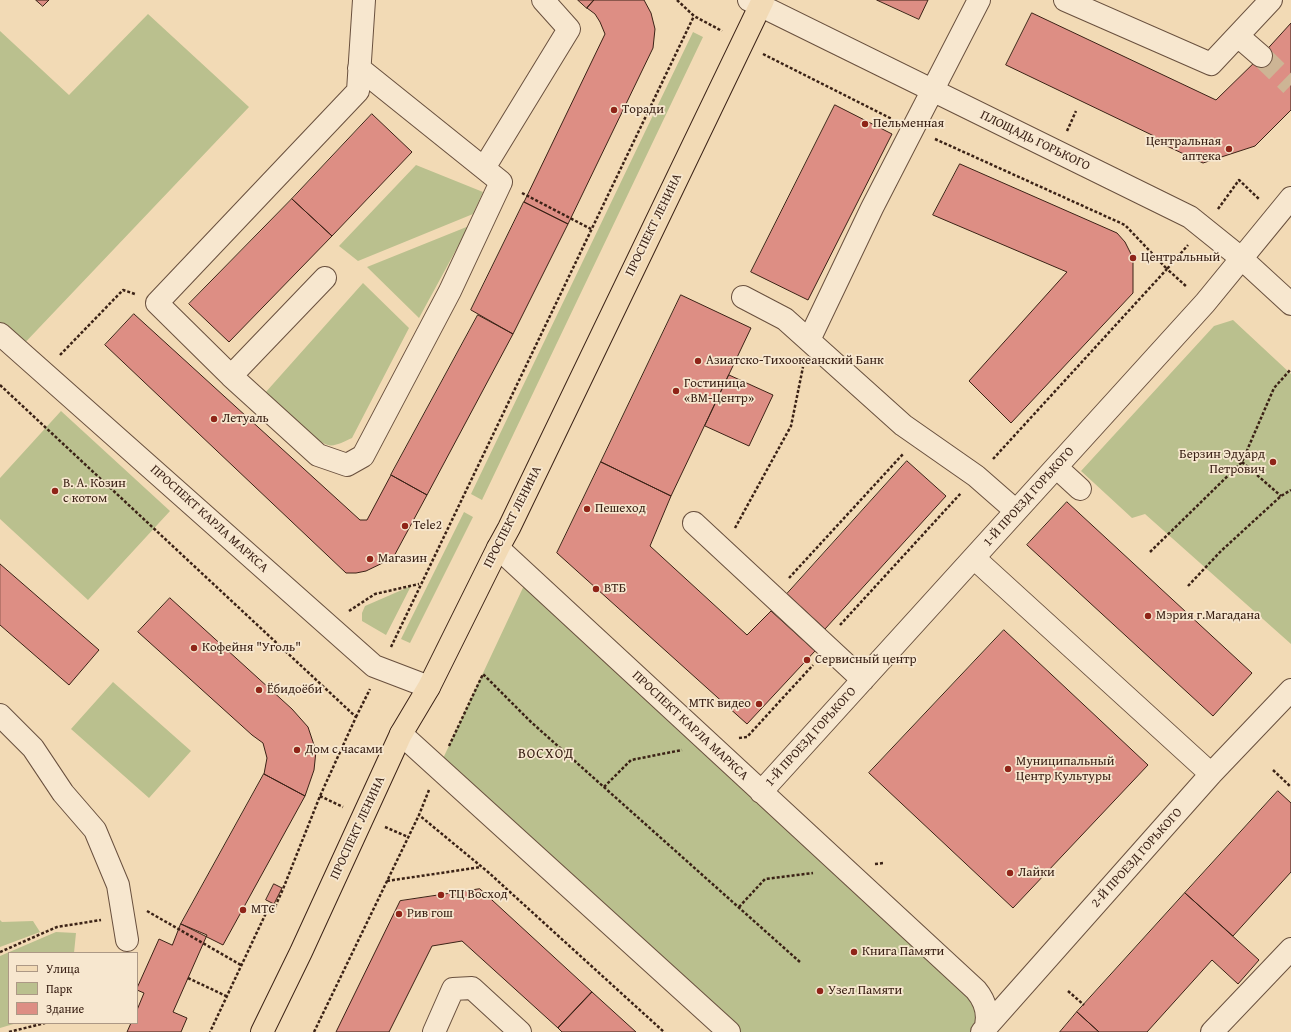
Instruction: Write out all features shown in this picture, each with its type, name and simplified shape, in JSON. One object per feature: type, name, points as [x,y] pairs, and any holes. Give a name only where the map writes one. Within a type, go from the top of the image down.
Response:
[{"type":"main road","name":"ПРОСПЕКТ ЛЕНИНА","points":[[262,1032],[301,952],[400,734],[429,687],[509,528],[741,42],[757,2]]},
{"type":"street","points":[[359,68],[501,182],[450,291],[363,456],[347,465],[318,455],[231,376],[157,303],[358,92],[359,68],[364,0]]},
{"type":"street","points":[[484,168],[569,29],[543,0]]},
{"type":"street","points":[[809,340],[872,208],[979,0]]},
{"type":"street","points":[[1065,0],[1211,64],[1271,0]]},
{"type":"street","name":"ПЛОЩАДЬ ГОРЬКОГО","points":[[757,2],[933,91],[1175,209],[1204,228],[1241,258],[1291,304]]},
{"type":"street","points":[[1238,36],[1261,56]]},
{"type":"street","name":"1-Й ПРОЕЗД ГОРЬКОГО","points":[[761,792],[1205,304],[1291,198]]},
{"type":"street","points":[[231,376],[325,278]]},
{"type":"street","points":[[742,297],[785,319],[903,426],[976,476],[1016,511]]},
{"type":"street","name":"ПРОСПЕКТ КАРЛА МАРКСА","points":[[0,334],[378,667],[429,687]]},
{"type":"street","points":[[1056,467],[1080,489]]},
{"type":"street","points":[[694,522],[863,680]]},
{"type":"street","name":"ПРОСПЕКТ КАРЛА МАРКСА","points":[[498,548],[976,990],[982,998],[987,1015],[984,1031]]},
{"type":"street","points":[[974,558],[1211,774]]},
{"type":"street","name":"2-Й ПРОЕЗД ГОРЬКОГО","points":[[984,1031],[1211,774],[1291,690]]},
{"type":"street","points":[[0,715],[33,748],[63,793],[95,830],[118,885],[127,940]]},
{"type":"street","points":[[400,734],[439,767],[729,1032]]},
{"type":"street","points":[[1212,1032],[1291,949]]},
{"type":"street","points":[[434,1032],[453,988],[472,988],[520,1032]]},
{"type":"path","points":[[677,0],[694,16],[771,59],[913,130],[1125,225],[1205,304]]},
{"type":"path","points":[[210,1032],[266,913],[275,907],[320,796],[378,667],[420,584],[694,16]]},
{"type":"path","points":[[604,787],[631,760],[747,737],[822,655],[827,647],[830,637],[976,476],[1168,269],[1204,228],[1239,180]]},
{"type":"path","points":[[501,182],[591,229]]},
{"type":"path","points":[[43,372],[123,290],[157,303]]},
{"type":"path","points":[[723,549],[791,426],[809,340]]},
{"type":"path","points":[[1150,552],[1242,462],[1274,388],[1291,369]]},
{"type":"path","points":[[0,385],[356,717]]},
{"type":"path","points":[[772,596],[919,436]]},
{"type":"path","points":[[1242,462],[1281,496]]},
{"type":"path","points":[[1188,586],[1221,551],[1281,496],[1291,490]]},
{"type":"path","points":[[329,625],[338,622],[350,610],[375,594],[420,584]]},
{"type":"path","points":[[314,1032],[419,815],[439,767],[483,674],[531,722],[801,963]]},
{"type":"path","points":[[1273,770],[1291,787]]},
{"type":"path","points":[[419,815],[482,867],[664,1032]]},
{"type":"path","points":[[739,907],[765,879],[884,863]]},
{"type":"path","points":[[387,881],[482,867]]},
{"type":"path","points":[[143,909],[241,965]]},
{"type":"path","points":[[0,952],[57,927],[123,916]]},
{"type":"path","points":[[188,978],[226,996]]},
{"type":"path","points":[[1068,991],[1084,1005]]},
{"type":"path","points":[[9,1032],[41,1024]]},
{"type":"green space","points":[[148,14],[249,107],[18,350],[0,334],[0,31],[69,95]]},
{"type":"green space","points":[[693,32],[703,37],[482,500],[471,494]]},
{"type":"green space","points":[[416,165],[483,192],[473,214],[358,261],[339,246]]},
{"type":"green space","points":[[469,226],[419,318],[367,267]]},
{"type":"green space","points":[[363,283],[409,328],[352,438],[337,444],[328,445],[305,430],[265,393]]},
{"type":"green space","points":[[1233,320],[1291,374],[1291,644],[1145,514],[1132,518],[1081,471],[1214,326]]},
{"type":"green space","points":[[61,411],[170,511],[88,600],[0,519],[0,478]]},
{"type":"green space","points":[[464,512],[473,517],[410,643],[401,639]]},
{"type":"green space","points":[[528,577],[976,990],[982,1032],[729,1032],[439,767]]},
{"type":"green space","points":[[411,586],[386,635],[362,621],[362,613],[365,606]]},
{"type":"green space","points":[[113,682],[191,751],[149,798],[71,729]]},
{"type":"green space","points":[[0,920],[2,922],[33,921],[40,932],[0,947]]},
{"type":"green space","points":[[56,932],[76,933],[74,952],[9,952]]},
{"type":"green space","points":[[8,953],[8,1024],[14,1024],[0,1028],[0,956]]},
{"type":"building","points":[[36,0],[49,0],[43,6]]},
{"type":"building","points":[[578,0],[594,0],[587,8]]},
{"type":"building","points":[[594,0],[644,0],[651,13],[655,29],[653,48],[568,224],[524,202],[605,34],[595,14],[587,8]]},
{"type":"building","points":[[877,0],[928,0],[919,19]]},
{"type":"building","points":[[1032,13],[1216,100],[1261,56],[1291,23],[1291,110],[1255,146],[1203,163],[1152,139],[1154,136],[1006,65]]},
{"type":"building","points":[[835,105],[892,134],[808,300],[751,272]]},
{"type":"building","points":[[372,114],[412,152],[332,236],[292,199]]},
{"type":"building","points":[[960,164],[1117,233],[1125,242],[1133,258],[1133,293],[1011,423],[969,381],[1067,272],[933,215]]},
{"type":"building","points":[[292,199],[332,236],[229,342],[189,304]]},
{"type":"building","points":[[524,202],[568,224],[513,334],[471,310]]},
{"type":"building","points":[[681,295],[751,328],[671,496],[601,462]]},
{"type":"building","points":[[134,314],[360,520],[367,520],[391,475],[427,495],[393,558],[366,571],[346,573],[105,345]]},
{"type":"building","points":[[478,315],[513,334],[427,495],[391,475]]},
{"type":"building","points":[[729,375],[773,395],[749,446],[705,426]]},
{"type":"building","points":[[907,461],[946,496],[825,629],[787,594]]},
{"type":"building","points":[[601,462],[671,496],[650,546],[747,635],[771,611],[815,651],[747,724],[557,553]]},
{"type":"building","name":"Мэрия г.Магадана","points":[[1067,502],[1252,673],[1213,716],[1027,545]]},
{"type":"building","points":[[0,564],[99,650],[69,685],[0,625]]},
{"type":"building","points":[[170,598],[292,709],[308,727],[316,751],[314,770],[305,796],[264,774],[267,758],[263,743],[252,735],[138,632]]},
{"type":"building","name":"Муниципальный Центр Культуры","points":[[1004,630],[1148,765],[1013,908],[869,773]]},
{"type":"building","points":[[264,774],[305,796],[223,945],[181,924]]},
{"type":"building","points":[[1278,791],[1291,803],[1291,872],[1233,936],[1185,893]]},
{"type":"building","points":[[274,884],[282,888],[274,904],[266,900]]},
{"type":"building","points":[[480,889],[592,992],[558,1028],[462,941],[432,946],[389,1032],[336,1032],[400,901]]},
{"type":"building","points":[[1185,893],[1259,960],[1238,984],[1212,960],[1147,1032],[1099,1032],[1077,1012]]},
{"type":"building","points":[[181,924],[207,935],[173,1012],[187,1018],[181,1032],[127,1032],[131,1024],[138,1024],[138,1008],[144,993],[138,990],[138,986],[159,939],[172,945]]},
{"type":"building","points":[[592,992],[636,1032],[562,1032],[558,1028]]},
{"type":"building","points":[[1077,1012],[1099,1032],[1060,1032]]},
{"type":"tunnel","points":[[1261,56],[1291,85]]},
{"type":"place","name":"Торади","points":[[614,110]]},
{"type":"place","name":"Пельменная","points":[[865,124]]},
{"type":"place","name":"Центральная аптека","points":[[1229,149]]},
{"type":"place","name":"Центральный","points":[[1133,258]]},
{"type":"place","name":"Азиатско-Тихоокеанский Банк","points":[[698,361]]},
{"type":"place","name":"Гостиница «ВМ-Центр»","points":[[676,391]]},
{"type":"place","name":"Летуаль","points":[[214,419]]},
{"type":"place","name":"Берзин Эдуард Петрович","points":[[1273,462]]},
{"type":"place","name":"В. А. Козин с котом","points":[[55,491]]},
{"type":"place","name":"Пешеход","points":[[587,509]]},
{"type":"place","name":"Tele2","points":[[405,526]]},
{"type":"place","name":"Магазин","points":[[370,559]]},
{"type":"place","name":"ВТБ","points":[[596,589]]},
{"type":"place","name":"Мэрия г.Магадана","points":[[1148,616]]},
{"type":"place","name":"Кофейня \"Уголь\"","points":[[194,648]]},
{"type":"place","name":"Сервисный центр","points":[[807,660]]},
{"type":"place","name":"Ёбидоёби","points":[[259,690]]},
{"type":"place","name":"МТК видео","points":[[759,704]]},
{"type":"place","name":"Дом с часами","points":[[297,750]]},
{"type":"place","name":"Муниципальный Центр Культуры","points":[[1008,769]]},
{"type":"place","name":"Лайки","points":[[1010,873]]},
{"type":"place","name":"ТЦ Восход","points":[[441,895]]},
{"type":"place","name":"МТС","points":[[243,910]]},
{"type":"place","name":"Рив гош","points":[[399,914]]},
{"type":"place","name":"Книга Памяти","points":[[854,952]]},
{"type":"place","name":"Узел Памяти","points":[[820,991]]},
{"type":"district","name":"ВОСХОД","points":[[546,754]]}]
